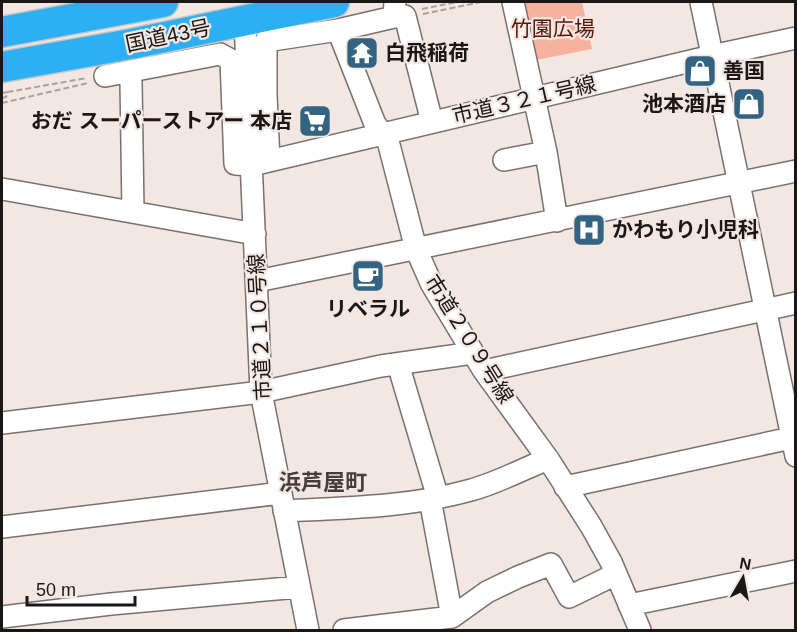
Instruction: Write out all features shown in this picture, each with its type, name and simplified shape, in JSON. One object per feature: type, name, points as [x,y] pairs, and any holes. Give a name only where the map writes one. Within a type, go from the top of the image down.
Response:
[{"type":"highway","points":[[2,19],[90,2]]},
{"type":"highway","points":[[2,32],[163,2]]},
{"type":"highway","points":[[2,54],[270,2]]},
{"type":"highway","name":"国道43号","points":[[5,80],[131,44],[245,20],[336,16]]},
{"type":"street","points":[[513,2],[532,98],[546,152],[557,221]]},
{"type":"street","points":[[565,487],[794,444],[790,407],[765,310],[701,2]]},
{"type":"street","points":[[258,97],[266,41],[336,16],[403,11],[432,122]]},
{"type":"street","name":"市道２０９号線","points":[[336,16],[375,124],[388,141],[416,249],[431,283],[484,371],[548,459],[591,526],[616,574],[640,630]]},
{"type":"street","name":"市道２１０号線","points":[[245,20],[258,97],[261,163],[255,234],[261,392],[308,630]]},
{"type":"street","name":"市道３２１号線","points":[[261,163],[795,38]]},
{"type":"street","points":[[101,76],[220,54],[231,60],[235,164],[261,163]]},
{"type":"street","points":[[131,82],[134,212]]},
{"type":"street","points":[[504,160],[546,152]]},
{"type":"street","points":[[257,281],[795,171]]},
{"type":"street","points":[[2,189],[255,234]]},
{"type":"street","points":[[484,371],[795,303]]},
{"type":"street","points":[[2,423],[261,392],[398,364],[473,353]]},
{"type":"street","points":[[398,364],[434,499],[452,617]]},
{"type":"street","points":[[2,527],[283,502],[369,507],[434,499],[473,490],[548,459]]},
{"type":"street","points":[[344,630],[452,617],[487,592],[551,564],[569,597],[616,574]]},
{"type":"street","points":[[629,605],[795,571]]},
{"type":"street","points":[[2,617],[111,604],[299,587]]},
{"type":"path","points":[[403,11],[457,2]]},
{"type":"path","points":[[403,11],[435,12],[480,2]]},
{"type":"path","points":[[5,80],[101,76]]},
{"type":"path","points":[[2,103],[82,85],[101,76]]},
{"type":"path","points":[[2,93],[5,80]]},
{"type":"path","points":[[2,98],[6,97],[5,80]]},
{"type":"green space","name":"竹園広場","points":[[519,2],[582,2],[592,49],[531,61]]},
{"type":"place","name":"白飛稲荷","points":[[362,53]]},
{"type":"place","name":"善国","points":[[700,71]]},
{"type":"place","name":"池本酒店","points":[[749,104]]},
{"type":"place","name":"おだ スーパーストアー 本店","points":[[315,121]]},
{"type":"place","name":"かわもり小児科","points":[[589,230]]},
{"type":"place","name":"リベラル","points":[[368,276]]},
{"type":"district","name":"浜芦屋町","points":[[323,482]]}]
